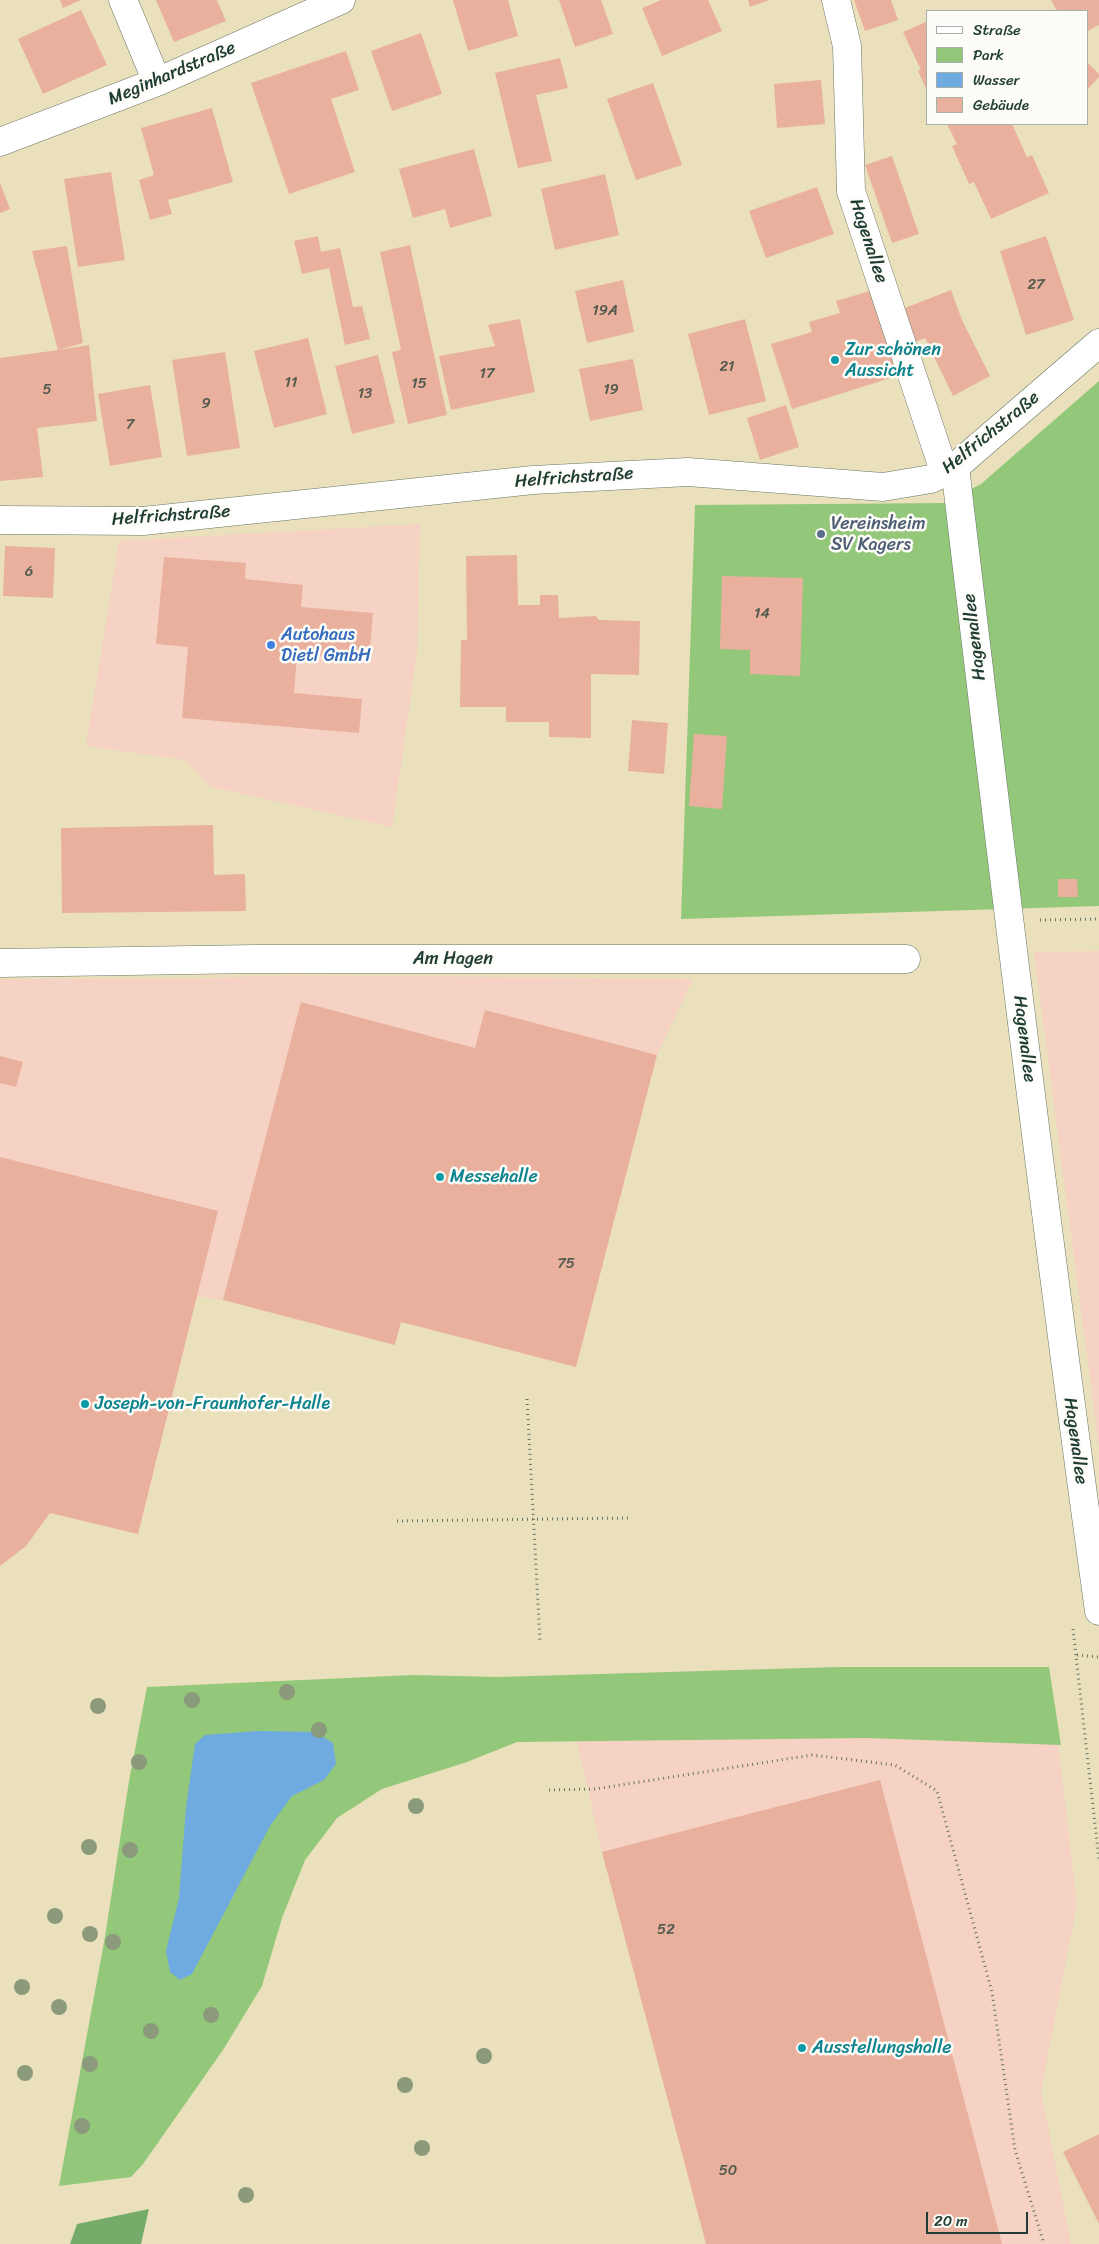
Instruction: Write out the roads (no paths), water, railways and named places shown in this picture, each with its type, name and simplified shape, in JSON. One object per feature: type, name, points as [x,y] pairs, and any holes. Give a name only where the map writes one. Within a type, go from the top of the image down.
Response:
[{"type":"street","points":[[123,0],[156,82]]},
{"type":"street","name":"Meginhardstraße","points":[[0,142],[156,82],[341,0]]},
{"type":"street","name":"Hagenallee","points":[[836,0],[847,46],[851,191],[950,470],[1068,1389],[1099,1611]]},
{"type":"street","name":"Helfrichstraße","points":[[0,520],[143,521],[576,476],[688,472],[883,486],[931,479],[950,470],[1099,343]]},
{"type":"street","name":"Am Hagen","points":[[0,963],[256,959],[906,959]]},
{"type":"water","points":[[258,1731],[315,1732],[333,1743],[336,1764],[324,1780],[292,1796],[270,1826],[192,1974],[180,1980],[170,1972],[166,1951],[179,1898],[186,1807],[195,1744],[205,1735]]},
{"type":"place","name":"Zur schönen Aussicht","points":[[835,360]]},
{"type":"place","name":"Vereinsheim SV Kagers","points":[[821,534]]},
{"type":"place","name":"Autohaus Dietl GmbH","points":[[271,645]]},
{"type":"place","name":"Messehalle","points":[[440,1177]]},
{"type":"place","name":"Joseph-von-Fraunhofer-Halle","points":[[85,1404]]},
{"type":"place","name":"Ausstellungshalle","points":[[802,2048]]}]
